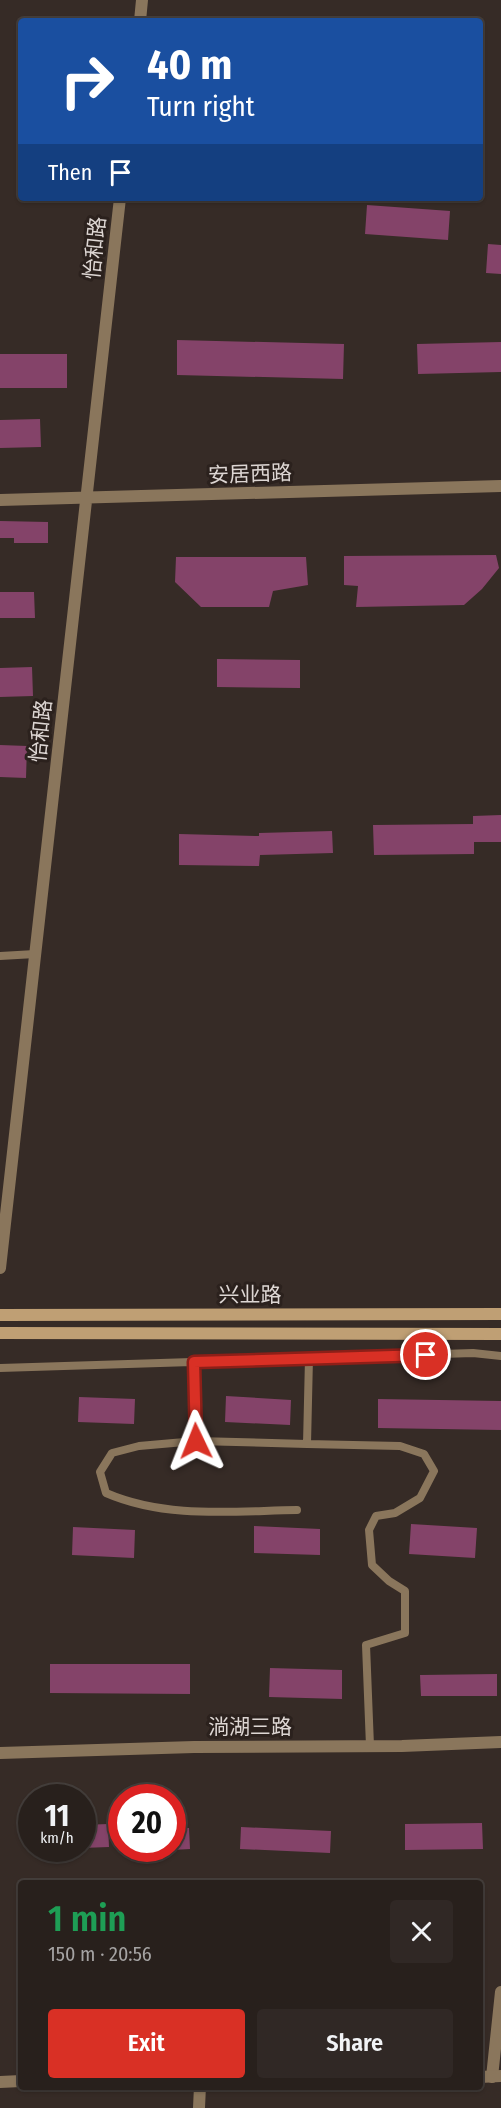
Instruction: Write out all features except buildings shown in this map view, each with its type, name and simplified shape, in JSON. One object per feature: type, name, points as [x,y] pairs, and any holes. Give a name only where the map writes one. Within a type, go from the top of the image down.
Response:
[{"type":"main road","name":"兴业路","points":[[0,1315],[501,1314]]},
{"type":"main road","name":"兴业路","points":[[0,1334],[501,1334]]},
{"type":"street","points":[[140,18],[142,0]]},
{"type":"street","name":"怡和路","points":[[0,1268],[120,201]]},
{"type":"street","name":"安居西路","points":[[0,500],[501,486]]},
{"type":"street","name":"淌湖三路","points":[[0,1753],[501,1742]]},
{"type":"street","points":[[491,2076],[501,1992]]},
{"type":"street","points":[[0,2082],[18,2081]]},
{"type":"street","points":[[199,2108],[200,2090]]},
{"type":"lane","points":[[0,956],[35,954]]},
{"type":"lane","points":[[0,1368],[473,1353],[501,1356]]},
{"type":"lane","points":[[307,1444],[309,1358]]},
{"type":"lane","points":[[194,1362],[196,1441]]},
{"type":"lane","points":[[297,1510],[177,1512],[129,1503],[106,1493],[100,1472],[112,1453],[139,1446],[196,1441],[400,1446],[424,1454],[434,1471],[420,1498],[395,1513],[376,1516],[369,1530],[372,1565],[405,1592],[405,1633],[366,1646],[370,1746]]},
{"type":"route","points":[[196,1441],[194,1362],[426,1355]]}]
